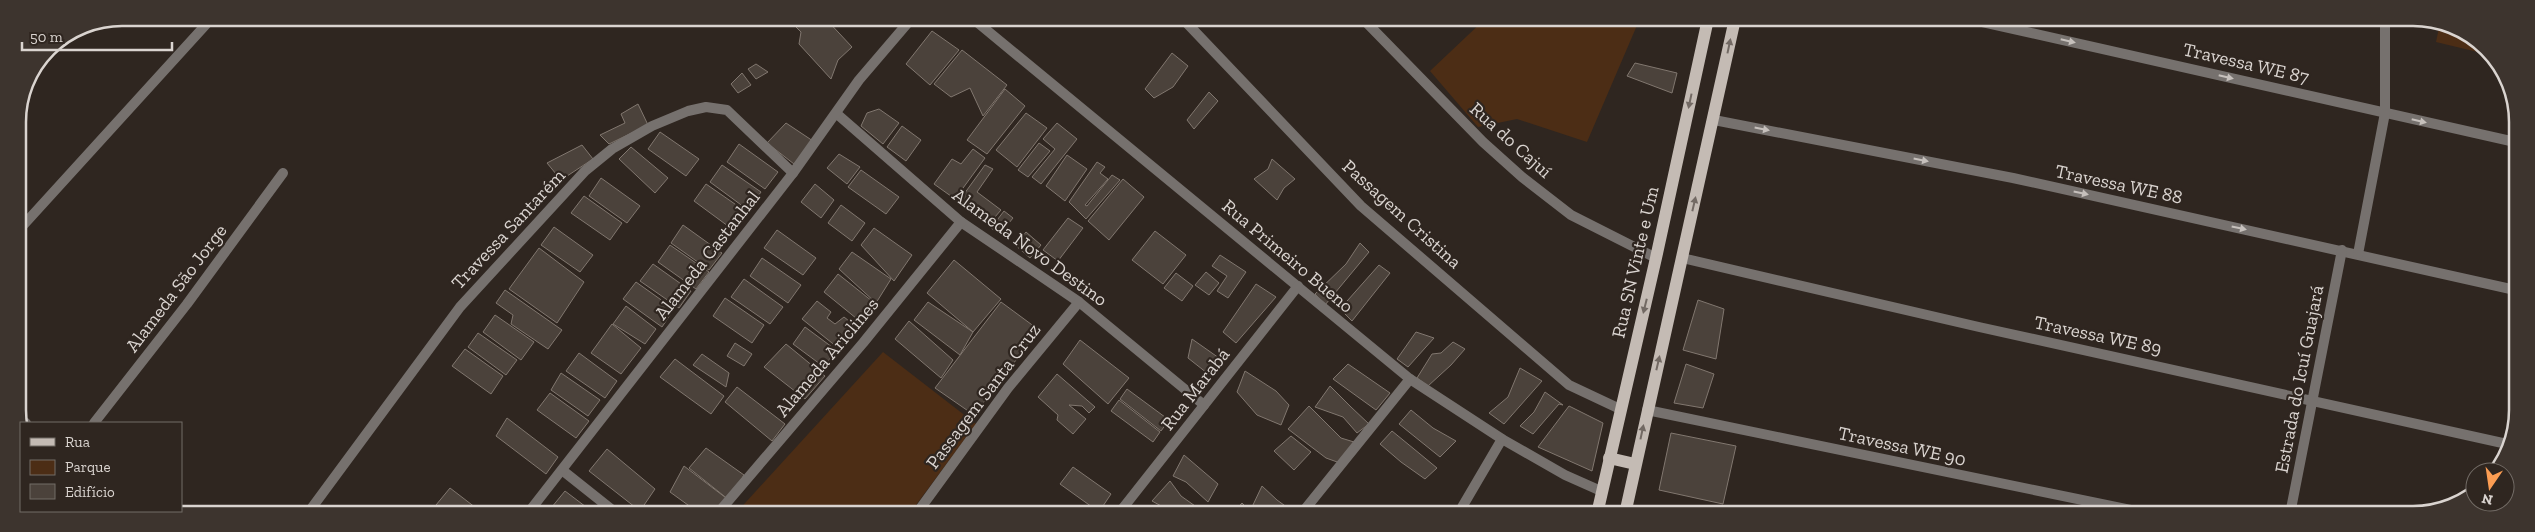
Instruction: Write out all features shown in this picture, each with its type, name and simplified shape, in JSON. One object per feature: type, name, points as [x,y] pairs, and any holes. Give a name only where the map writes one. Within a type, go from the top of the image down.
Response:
[{"type":"main road","name":"Rua SN Vinte e Um","points":[[1598,506],[1656,258],[1706,26]]},
{"type":"main road","points":[[1627,506],[1734,26]]},
{"type":"main road","points":[[1609,458],[1635,464]]},
{"type":"street","points":[[26,222],[205,26]]},
{"type":"street","name":"Alameda Castanhal","points":[[534,506],[793,173],[860,80],[905,26]]},
{"type":"street","name":"Rua Primeiro Bueno","points":[[982,26],[1410,379],[1502,439],[1565,475],[1601,491]]},
{"type":"street","name":"Passagem Cristina","points":[[1190,26],[1361,206],[1569,385],[1620,409]]},
{"type":"street","name":"Rua do Cajuí","points":[[1371,26],[1483,142],[1522,177],[1571,215],[1656,258]]},
{"type":"street","name":"Travessa WE 87","points":[[2000,26],[2509,140]]},
{"type":"street","points":[[2358,254],[2385,113],[2385,26]]},
{"type":"street","name":"Travessa Santarém","points":[[313,506],[460,307],[585,170],[612,149],[652,126],[688,111],[706,107],[727,110],[793,173]]},
{"type":"street","name":"Alameda Novo Destino","points":[[837,114],[962,222],[1079,302],[1204,405]]},
{"type":"street","name":"Travessa WE 88","points":[[1714,120],[2013,178],[2509,288]]},
{"type":"street","name":"Alameda São Jorge","points":[[95,422],[187,304],[284,173]]},
{"type":"street","name":"Alameda Ariclines","points":[[724,506],[863,343],[962,222]]},
{"type":"street","name":"Estrada do Icuí Guajará","points":[[2292,506],[2342,250]]},
{"type":"street","name":"Travessa WE 89","points":[[1682,258],[1979,327],[2503,443]]},
{"type":"street","name":"Rua Marabá","points":[[1125,506],[1298,286]]},
{"type":"street","name":"Passagem Santa Cruz","points":[[922,506],[1008,388],[1079,302]]},
{"type":"street","points":[[1308,506],[1410,379]]},
{"type":"street","name":"Travessa WE 90","points":[[1647,410],[2111,506]]},
{"type":"street","points":[[1463,506],[1502,439]]},
{"type":"street","points":[[562,470],[607,506]]},
{"type":"green space","points":[[1478,26],[1637,26],[1587,142],[1517,119],[1478,127],[1430,71]]},
{"type":"green space","points":[[2439,30],[2466,42],[2479,52],[2436,42]]},
{"type":"green space","points":[[883,352],[976,424],[915,506],[742,506]]},
{"type":"building","points":[[795,26],[832,26],[852,47],[838,60],[831,79],[799,44],[801,32]]},
{"type":"building","points":[[932,31],[959,50],[930,85],[906,64]]},
{"type":"building","points":[[962,50],[1007,85],[983,116],[970,88],[951,97],[934,84]]},
{"type":"building","points":[[1172,53],[1188,66],[1173,87],[1154,98],[1145,89]]},
{"type":"building","points":[[1635,63],[1677,73],[1672,93],[1627,76]]},
{"type":"building","points":[[756,64],[768,72],[756,79],[748,69]]},
{"type":"building","points":[[742,73],[751,85],[738,93],[731,84]]},
{"type":"building","points":[[1005,89],[1025,106],[987,154],[967,140]]},
{"type":"building","points":[[1209,92],[1218,101],[1194,129],[1187,120]]},
{"type":"building","points":[[638,104],[648,125],[609,144],[600,135],[625,123],[621,114]]},
{"type":"building","points":[[879,109],[899,123],[883,144],[861,126],[867,113]]},
{"type":"building","points":[[1026,113],[1047,128],[1017,167],[996,150]]},
{"type":"building","points":[[786,123],[813,141],[794,164],[767,143]]},
{"type":"building","points":[[1057,123],[1077,139],[1041,184],[1032,177],[1055,149],[1043,139]]},
{"type":"building","points":[[902,126],[921,140],[906,161],[887,147]]},
{"type":"building","points":[[660,132],[699,159],[686,176],[648,149]]},
{"type":"building","points":[[1039,143],[1050,151],[1028,177],[1018,170]]},
{"type":"building","points":[[739,144],[778,172],[765,189],[727,162]]},
{"type":"building","points":[[582,145],[593,159],[561,180],[547,163]]},
{"type":"building","points":[[631,147],[668,178],[655,193],[619,159]]},
{"type":"building","points":[[973,149],[985,158],[955,199],[934,184],[952,159],[961,164]]},
{"type":"building","points":[[839,154],[860,167],[847,184],[827,168]]},
{"type":"building","points":[[1067,155],[1087,169],[1065,201],[1046,186]]},
{"type":"building","points":[[1272,159],[1295,179],[1284,188],[1277,200],[1254,179],[1268,169]]},
{"type":"building","points":[[1097,162],[1105,167],[1100,173],[1108,179],[1085,205],[1087,206],[1112,175],[1120,180],[1086,219],[1069,202]]},
{"type":"building","points":[[722,165],[761,192],[748,210],[710,182]]},
{"type":"building","points":[[985,165],[993,169],[977,192],[1001,210],[988,225],[959,201]]},
{"type":"building","points":[[861,170],[899,197],[886,214],[848,187]]},
{"type":"building","points":[[601,178],[640,206],[627,223],[589,196]]},
{"type":"building","points":[[1123,179],[1144,197],[1109,240],[1088,221]]},
{"type":"building","points":[[706,184],[745,211],[732,229],[694,201]]},
{"type":"building","points":[[815,184],[834,200],[821,218],[801,202]]},
{"type":"building","points":[[584,196],[622,223],[610,240],[571,213]]},
{"type":"building","points":[[841,205],[865,223],[852,241],[828,223]]},
{"type":"building","points":[[1004,211],[1013,218],[1000,234],[991,228]]},
{"type":"building","points":[[1068,218],[1083,228],[1058,261],[1043,250]]},
{"type":"building","points":[[683,225],[722,253],[709,270],[671,243]]},
{"type":"building","points":[[554,227],[593,255],[580,272],[541,245]]},
{"type":"building","points":[[874,228],[912,255],[894,281],[861,245]]},
{"type":"building","points":[[777,230],[816,258],[803,275],[764,248]]},
{"type":"building","points":[[1155,231],[1186,255],[1163,284],[1132,260]]},
{"type":"building","points":[[1026,232],[1041,245],[1030,258],[1015,245]]},
{"type":"building","points":[[1360,243],[1369,252],[1325,305],[1315,294],[1346,264]]},
{"type":"building","points":[[670,245],[709,272],[696,289],[658,262]]},
{"type":"building","points":[[539,248],[584,282],[557,323],[509,289]]},
{"type":"building","points":[[852,252],[891,279],[876,303],[839,269]]},
{"type":"building","points":[[1220,255],[1246,272],[1228,298],[1217,291],[1227,276],[1212,266]]},
{"type":"building","points":[[762,258],[801,285],[788,303],[750,276]]},
{"type":"building","points":[[954,260],[1001,299],[973,332],[927,293]]},
{"type":"building","points":[[653,264],[691,291],[679,308],[640,281]]},
{"type":"building","points":[[1379,265],[1390,273],[1352,321],[1340,309]]},
{"type":"building","points":[[1206,272],[1219,283],[1209,295],[1195,285]]},
{"type":"building","points":[[1176,273],[1193,286],[1182,301],[1164,288]]},
{"type":"building","points":[[838,274],[877,305],[862,323],[824,292]]},
{"type":"building","points":[[744,279],[783,307],[770,324],[731,297]]},
{"type":"building","points":[[636,282],[674,309],[662,327],[623,299]]},
{"type":"building","points":[[1256,284],[1276,297],[1236,343],[1223,332]]},
{"type":"building","points":[[505,290],[562,330],[548,349],[511,324],[513,315],[496,303]]},
{"type":"building","points":[[725,298],[764,325],[752,343],[713,316]]},
{"type":"building","points":[[1698,300],[1724,309],[1716,359],[1683,350]]},
{"type":"building","points":[[817,301],[831,312],[827,318],[835,324],[844,317],[859,329],[842,351],[802,319]]},
{"type":"building","points":[[928,302],[973,332],[960,355],[914,320]]},
{"type":"building","points":[[1001,302],[1039,330],[974,415],[935,388]]},
{"type":"building","points":[[626,306],[656,329],[645,344],[613,324]]},
{"type":"building","points":[[495,315],[534,342],[521,360],[483,332]]},
{"type":"building","points":[[909,321],[953,360],[941,378],[895,339]]},
{"type":"building","points":[[612,324],[641,348],[621,374],[591,353]]},
{"type":"building","points":[[805,327],[836,350],[824,367],[793,344]]},
{"type":"building","points":[[1416,332],[1434,338],[1408,367],[1397,359]]},
{"type":"building","points":[[478,333],[517,360],[506,375],[468,347]]},
{"type":"building","points":[[1192,339],[1219,358],[1207,373],[1188,358]]},
{"type":"building","points":[[1080,340],[1129,378],[1108,404],[1063,364]]},
{"type":"building","points":[[1453,342],[1465,349],[1451,365],[1428,386],[1417,378],[1432,354],[1441,353]]},
{"type":"building","points":[[735,343],[752,354],[744,366],[727,356]]},
{"type":"building","points":[[786,344],[825,376],[805,399],[764,367]]},
{"type":"building","points":[[465,349],[503,376],[491,394],[452,366]]},
{"type":"building","points":[[579,353],[617,381],[605,398],[566,371]]},
{"type":"building","points":[[702,354],[729,373],[726,387],[693,365]]},
{"type":"building","points":[[675,359],[724,396],[711,414],[660,377]]},
{"type":"building","points":[[1348,364],[1390,393],[1376,410],[1333,379]]},
{"type":"building","points":[[1686,364],[1714,374],[1703,408],[1674,403]]},
{"type":"building","points":[[1520,368],[1542,381],[1504,424],[1489,413],[1508,397]]},
{"type":"building","points":[[1245,371],[1276,391],[1289,405],[1281,425],[1257,415],[1237,392]]},
{"type":"building","points":[[561,373],[600,400],[588,416],[551,390]]},
{"type":"building","points":[[1057,374],[1095,407],[1089,413],[1082,406],[1069,405],[1086,419],[1073,434],[1057,420],[1058,415],[1038,397]]},
{"type":"building","points":[[1330,386],[1369,424],[1357,433],[1343,417],[1315,407]]},
{"type":"building","points":[[737,387],[785,424],[772,441],[725,402]]},
{"type":"building","points":[[1127,389],[1169,420],[1161,431],[1120,399]]},
{"type":"building","points":[[1545,392],[1563,405],[1559,404],[1533,434],[1520,426],[1534,412]]},
{"type":"building","points":[[550,393],[589,421],[576,438],[537,410]]},
{"type":"building","points":[[1119,400],[1160,432],[1153,442],[1111,411]]},
{"type":"building","points":[[1309,406],[1341,438],[1354,442],[1340,463],[1326,458],[1288,429]]},
{"type":"building","points":[[1569,406],[1603,423],[1592,471],[1538,447]]},
{"type":"building","points":[[1411,410],[1433,428],[1456,441],[1440,457],[1399,424]]},
{"type":"building","points":[[507,418],[558,457],[546,474],[496,436]]},
{"type":"building","points":[[1392,431],[1437,468],[1425,479],[1401,462],[1380,444]]},
{"type":"building","points":[[1671,433],[1736,446],[1723,504],[1659,490]]},
{"type":"building","points":[[1291,436],[1311,452],[1294,470],[1274,451]]},
{"type":"building","points":[[706,448],[744,475],[729,500],[689,468]]},
{"type":"building","points":[[607,449],[655,489],[643,506],[634,506],[589,471]]},
{"type":"building","points":[[1184,455],[1218,484],[1208,502],[1186,482],[1173,476]]},
{"type":"building","points":[[684,466],[726,498],[720,506],[689,506],[670,492]]},
{"type":"building","points":[[1073,467],[1111,494],[1103,506],[1091,506],[1060,484]]},
{"type":"building","points":[[1170,481],[1181,496],[1195,506],[1161,506],[1152,501]]},
{"type":"building","points":[[1262,486],[1285,506],[1252,506]]},
{"type":"building","points":[[450,488],[473,506],[437,506],[436,505]]},
{"type":"building","points":[[565,491],[585,506],[553,506]]}]
